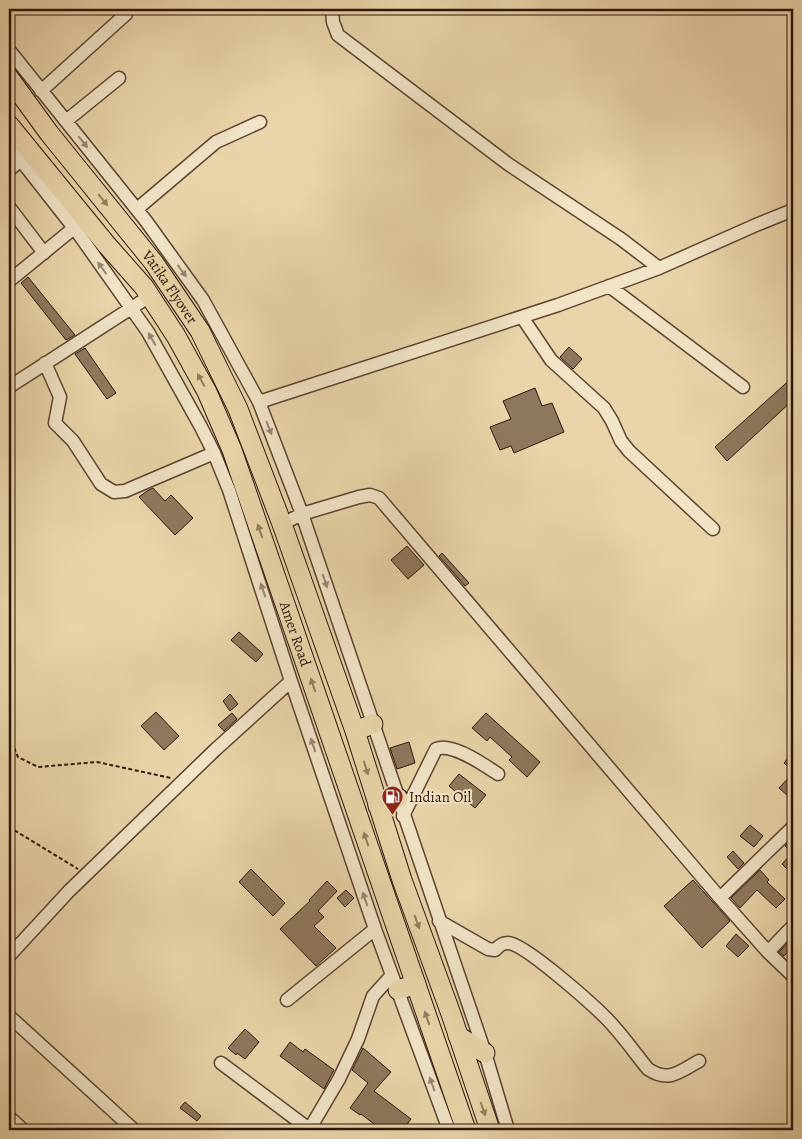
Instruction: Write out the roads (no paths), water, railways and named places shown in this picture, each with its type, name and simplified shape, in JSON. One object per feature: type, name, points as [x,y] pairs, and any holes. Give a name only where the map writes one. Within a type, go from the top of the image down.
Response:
[{"type":"highway","name":"Vatika Flyover","points":[[9,78],[49,133],[141,247],[200,331],[240,414],[282,524],[355,731],[402,880],[490,1130]]},
{"type":"highway","name":"Vatika Flyover","points":[[9,125],[150,296]]},
{"type":"highway","name":"Amer Road","points":[[150,296],[176,336],[207,392],[232,450],[285,632],[416,984],[466,1130]]},
{"type":"highway","points":[[355,731],[373,724]]},
{"type":"highway","points":[[378,806],[401,807]]},
{"type":"highway","points":[[395,983],[416,984]]},
{"type":"highway","points":[[458,1036],[485,1052]]},
{"type":"street","points":[[332,9],[333,22],[338,35],[508,164],[621,240],[659,268]]},
{"type":"street","points":[[41,91],[126,14]]},
{"type":"street","points":[[9,50],[137,209],[203,300],[259,402],[302,514],[485,1052],[508,1130]]},
{"type":"street","points":[[66,121],[119,78]]},
{"type":"street","points":[[137,209],[216,142],[260,122]]},
{"type":"street","points":[[9,144],[74,228],[148,332],[214,454],[285,632],[291,681],[375,929],[449,1130]]},
{"type":"street","points":[[9,170],[21,160]]},
{"type":"street","points":[[9,207],[44,253]]},
{"type":"street","points":[[259,402],[522,317],[609,286],[659,268],[793,210]]},
{"type":"street","points":[[9,281],[74,228]]},
{"type":"street","points":[[609,286],[742,387]]},
{"type":"street","points":[[9,387],[150,296]]},
{"type":"street","points":[[522,317],[551,360],[604,408],[621,441],[629,451],[714,528]]},
{"type":"street","points":[[45,363],[60,397],[55,423],[73,441],[96,477],[114,492],[125,491],[214,454]]},
{"type":"street","points":[[282,524],[302,514],[359,497],[370,495],[379,498],[720,898],[768,952],[793,976]]},
{"type":"street","points":[[9,956],[87,874],[291,681]]},
{"type":"street","points":[[401,807],[436,749],[446,746],[481,763],[498,774]]},
{"type":"street","points":[[720,898],[793,827]]},
{"type":"street","points":[[439,921],[488,949],[495,950],[507,942],[515,944],[546,967],[607,1019],[648,1069],[654,1073],[663,1076],[673,1076],[699,1062]]},
{"type":"street","points":[[768,952],[793,926]]},
{"type":"street","points":[[287,1000],[375,929]]},
{"type":"street","points":[[220,1063],[309,1130],[350,1055],[373,996],[395,983]]},
{"type":"street","points":[[9,1016],[134,1130]]},
{"type":"street","points":[[9,1118],[23,1130]]},
{"type":"place","name":"Indian Oil","points":[[393,816]]}]
